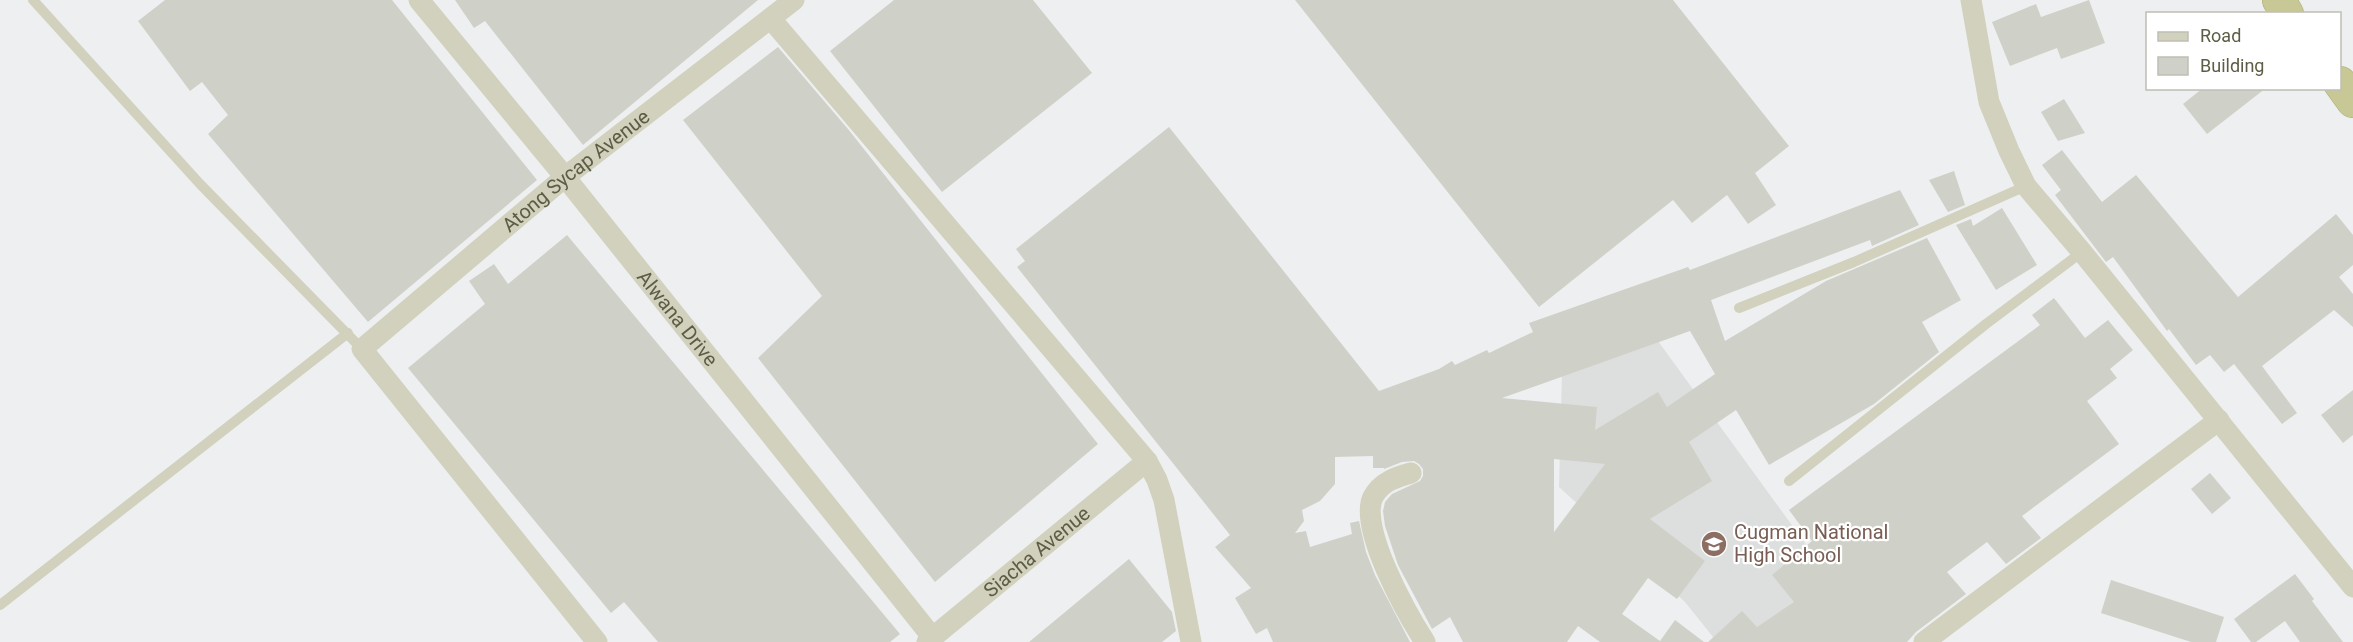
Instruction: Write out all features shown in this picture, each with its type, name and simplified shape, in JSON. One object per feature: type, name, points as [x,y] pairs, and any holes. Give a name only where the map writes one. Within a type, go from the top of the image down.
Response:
[{"type":"highway","points":[[2341,84],[2353,101]]},
{"type":"street","name":"Alwana Drive","points":[[419,0],[565,177],[930,640]]},
{"type":"street","name":"Atong Sycap Avenue","points":[[355,341],[794,0]]},
{"type":"street","points":[[1971,0],[1989,102],[2026,186],[2353,587]]},
{"type":"street","points":[[771,19],[1147,461],[1164,500],[1191,642]]},
{"type":"street","points":[[355,341],[597,642]]},
{"type":"street","points":[[1924,642],[2219,420]]},
{"type":"street","name":"Siacha Avenue","points":[[930,640],[1147,461]]},
{"type":"street","points":[[1411,473],[1388,481],[1380,487],[1370,505],[1369,520],[1385,564],[1425,642]]},
{"type":"lane","points":[[0,605],[355,341],[200,184],[33,0]]},
{"type":"lane","points":[[1738,308],[1854,262],[2026,186]]},
{"type":"lane","points":[[1789,481],[1986,324],[2082,252]]},
{"type":"shaded area","name":"Cugman National High School","points":[[1658,341],[1877,642],[1717,642],[1685,602],[1559,487],[1562,371]]},
{"type":"building","points":[[165,0],[392,0],[537,180],[368,322],[208,134],[228,115],[202,82],[190,91],[138,21]]},
{"type":"building","points":[[455,0],[758,0],[583,145],[485,21],[474,28]]},
{"type":"building","points":[[894,0],[1033,0],[1092,73],[942,192],[830,51]]},
{"type":"building","points":[[1295,0],[1673,0],[1789,146],[1755,173],[1776,205],[1748,224],[1727,195],[1692,223],[1673,200],[1539,307]]},
{"type":"building","points":[[2089,0],[2105,43],[2061,59],[2057,48],[2010,66],[1992,22],[2036,4],[2041,17]]},
{"type":"building","points":[[778,47],[848,129],[1098,444],[935,582],[758,358],[822,296],[683,120]]},
{"type":"building","points":[[2200,90],[2263,90],[2207,134],[2183,104]]},
{"type":"building","points":[[2064,99],[2085,133],[2058,141],[2041,112]]},
{"type":"building","points":[[1169,127],[1379,391],[1439,369],[1452,361],[1455,365],[1487,350],[1489,353],[1533,332],[1529,323],[1688,267],[1690,270],[1900,190],[1919,225],[1872,246],[1870,240],[1711,300],[1725,341],[1826,281],[1927,238],[1961,300],[1922,322],[1939,352],[1874,404],[1769,465],[1736,410],[1689,442],[1712,481],[1650,519],[1705,561],[1677,599],[1648,578],[1622,614],[1660,641],[1675,620],[1704,642],[1600,642],[1578,626],[1567,642],[1463,642],[1450,617],[1432,629],[1398,565],[1385,526],[1383,511],[1385,502],[1392,494],[1420,481],[1423,469],[1414,461],[1402,462],[1384,469],[1373,468],[1373,456],[1335,457],[1335,484],[1320,501],[1302,510],[1304,521],[1295,533],[1306,531],[1310,547],[1352,534],[1350,523],[1359,521],[1366,552],[1375,575],[1410,642],[1273,642],[1267,628],[1256,634],[1235,598],[1251,588],[1215,547],[1230,535],[1017,267],[1025,261],[1016,249]],"holes":[[[1690,331],[1715,374],[1667,407],[1658,392],[1595,430],[1597,407],[1502,398]],[[1554,459],[1605,464],[1554,532]]]},
{"type":"building","points":[[2062,150],[2102,202],[2136,175],[2238,297],[2336,214],[2353,235],[2353,265],[2339,277],[2353,294],[2353,327],[2334,310],[2262,366],[2297,413],[2282,424],[2234,364],[2224,372],[2210,355],[2196,365],[2169,329],[2167,331],[2113,257],[2106,262],[2055,195],[2061,190],[2042,165]]},
{"type":"building","points":[[1954,171],[1965,205],[1948,212],[1929,180]]},
{"type":"building","points":[[2002,208],[2037,265],[1996,290],[1956,225],[1971,219],[1973,226]]},
{"type":"building","points":[[567,235],[900,634],[890,642],[658,642],[624,602],[611,613],[408,368],[485,304],[469,281],[494,264],[508,284]]},
{"type":"building","points":[[2054,298],[2085,338],[2108,320],[2133,350],[2110,369],[2117,378],[2087,401],[2119,444],[2022,516],[2041,538],[2006,564],[1987,542],[1947,572],[1966,594],[1916,632],[1907,642],[1708,642],[1742,611],[1757,627],[1794,602],[1772,575],[1812,541],[1789,510],[2040,325],[2032,315]]},
{"type":"building","points":[[2353,390],[2353,435],[2343,443],[2321,415]]},
{"type":"building","points":[[2210,473],[2231,498],[2212,514],[2191,489]]},
{"type":"building","points":[[1129,559],[1172,612],[1176,631],[1162,642],[1029,642]]},
{"type":"building","points":[[2295,574],[2343,642],[2300,642],[2285,621],[2256,642],[2251,642],[2234,619]]},
{"type":"building","points":[[2111,580],[2224,617],[2216,642],[2191,642],[2101,613]]},
{"type":"place","name":"Cugman National High School","points":[[1714,544]]}]
